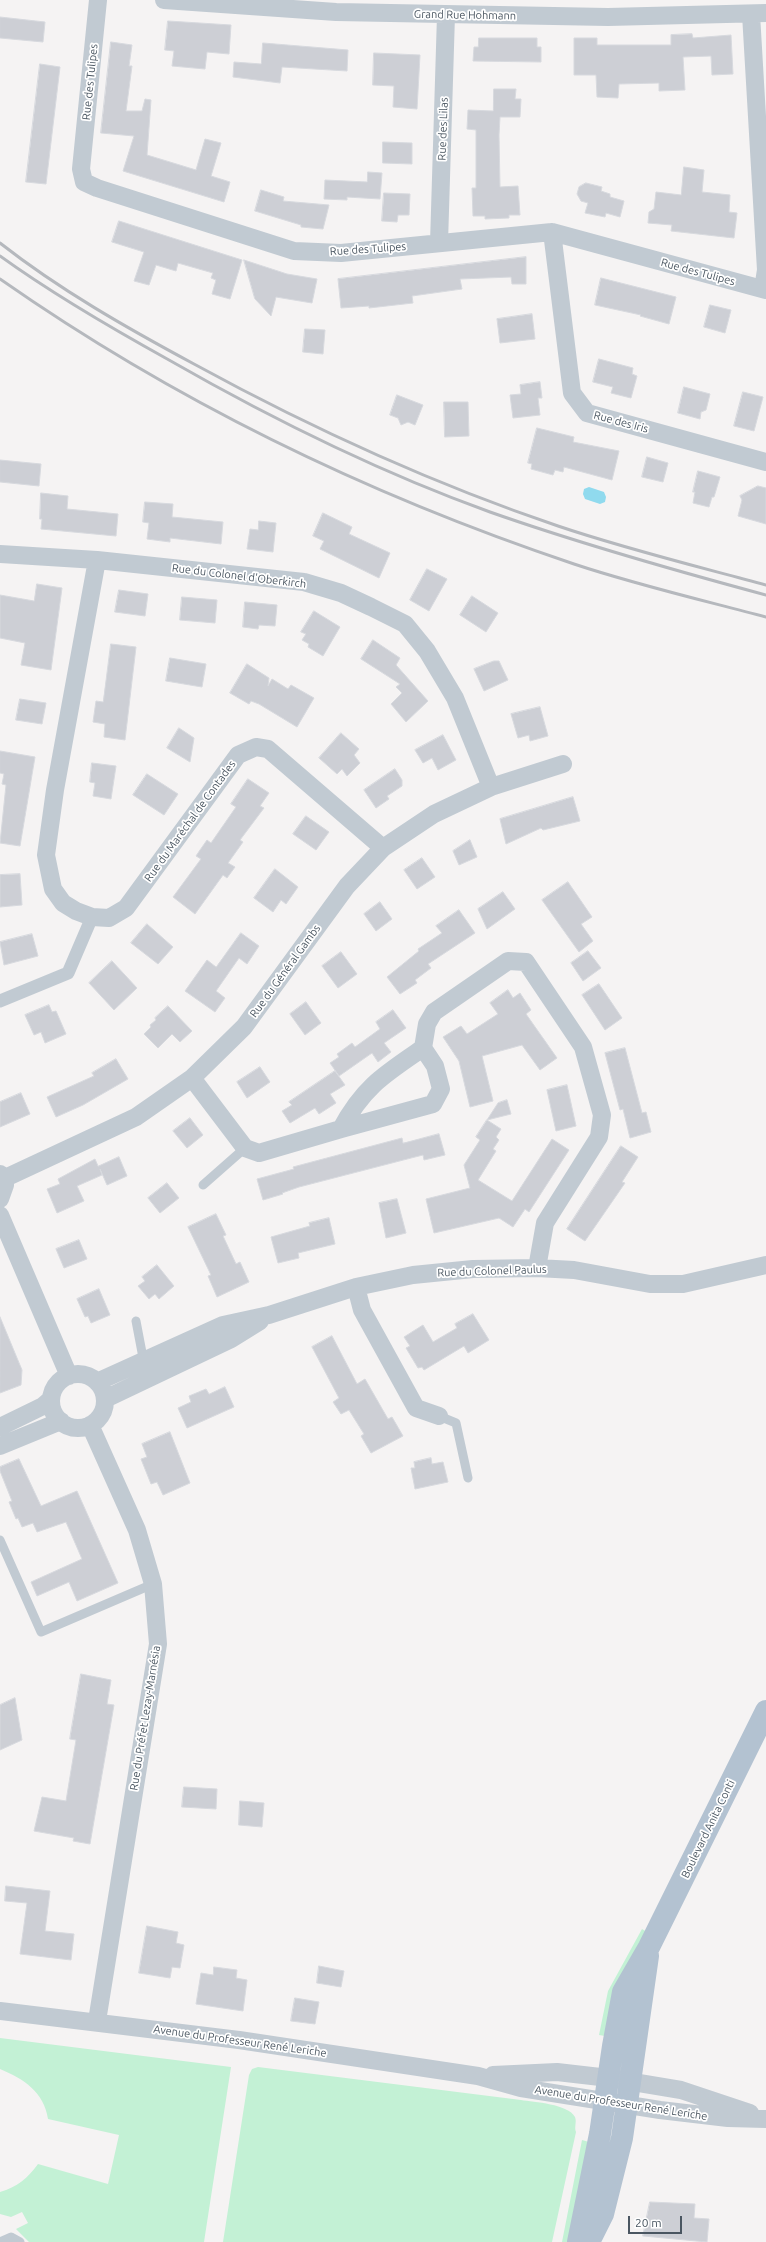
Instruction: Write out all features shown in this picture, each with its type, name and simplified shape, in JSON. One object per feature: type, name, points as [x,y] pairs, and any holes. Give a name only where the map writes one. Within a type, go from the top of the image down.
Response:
[{"type":"main road","name":"Boulevard Anita Conti","points":[[578,2242],[605,2102],[613,2046],[624,1992],[649,1947],[766,1711]]},
{"type":"main road","name":"Boulevard Anita Conti","points":[[589,2242],[603,2214],[610,2191],[628,2105],[649,1947]]},
{"type":"street","name":"Rue des Tulipes","points":[[98,0],[81,169],[84,182],[97,188],[294,251],[341,253],[552,232],[765,290]]},
{"type":"street","name":"Grand Rue Hohmann","points":[[164,0],[205,1],[336,12],[455,10],[608,17],[758,14]]},
{"type":"street","name":"Rue des Lilas","points":[[439,243],[455,10]]},
{"type":"street","points":[[758,14],[766,270],[765,290]]},
{"type":"street","name":"Rue des Iris","points":[[552,232],[572,393],[587,413],[766,462]]},
{"type":"street","name":"Rue du Colonel d'Oberkirch","points":[[0,554],[97,560],[304,582],[341,593],[405,624],[427,651],[455,698],[491,786]]},
{"type":"street","name":"Rue du Maréchal de Contades","points":[[97,560],[55,790],[46,855],[53,889],[63,903],[76,912],[92,917],[109,918],[126,908],[238,755],[256,747],[268,749],[383,848]]},
{"type":"street","name":"Rue du Général Gambs","points":[[2,1177],[136,1117],[192,1078],[244,1027],[347,886],[383,848],[434,814],[491,786],[563,764]]},
{"type":"street","points":[[0,1001],[68,973],[92,917]]},
{"type":"street","points":[[192,1078],[245,1148],[259,1153],[433,1104],[441,1089],[435,1066],[423,1048],[427,1024],[434,1012],[508,961],[526,962],[582,1047],[602,1115],[599,1137],[545,1223],[537,1268]]},
{"type":"street","points":[[341,1129],[353,1106],[380,1078],[423,1048]]},
{"type":"street","points":[[0,1199],[4,1190],[2,1177]]},
{"type":"street","points":[[0,1215],[69,1376]]},
{"type":"street","name":"Rue du Colonel Paulus","points":[[97,1382],[223,1325],[269,1315],[356,1287],[413,1275],[438,1272],[537,1268],[580,1271],[661,1285],[694,1283],[766,1265]]},
{"type":"street","points":[[356,1287],[362,1310],[416,1408],[439,1416]]},
{"type":"street","name":"Rue du Colonel Paulus","points":[[105,1399],[144,1382],[231,1339],[269,1315]]},
{"type":"street","points":[[0,1427],[43,1406],[51,1399],[57,1384],[69,1376],[82,1374],[97,1382],[105,1399],[101,1414],[90,1425],[75,1427],[61,1421],[55,1415],[51,1399]]},
{"type":"street","points":[[0,1446],[61,1421]]},
{"type":"street","name":"Rue du Préfet Lezay-Marnésia","points":[[90,1425],[137,1530],[153,1584],[158,1644],[97,2021]]},
{"type":"street","name":"Avenue du Professeur René Leriche","points":[[0,2011],[97,2021],[239,2040],[478,2076],[521,2088],[605,2102],[728,2118],[766,2118]]},
{"type":"street","name":"Avenue du Professeur René Leriche","points":[[478,2076],[557,2072],[631,2081],[702,2096],[766,2118]]},
{"type":"lane","points":[[203,1185],[245,1148]]},
{"type":"lane","points":[[136,1321],[144,1362],[144,1382]]},
{"type":"lane","points":[[439,1416],[456,1423],[468,1478]]},
{"type":"lane","points":[[0,1540],[42,1632],[153,1584]]},
{"type":"lane","points":[[0,2242],[5,2238],[11,2237],[20,2242]]},
{"type":"green space","points":[[642,1929],[647,1932],[605,2036],[599,2035],[608,1991]]},
{"type":"green space","points":[[0,2038],[231,2067],[204,2242],[29,2242],[16,2229],[28,2223],[22,2212],[11,2217],[0,2214],[0,2192],[22,2181],[38,2164],[108,2184],[119,2135],[48,2119],[42,2101],[32,2088],[17,2077],[0,2069]]},
{"type":"green space","points":[[258,2067],[550,2104],[565,2109],[575,2117],[576,2132],[552,2242],[223,2242],[249,2075],[252,2069]]},
{"type":"green space","points":[[582,2140],[589,2142],[568,2242],[562,2242]]},
{"type":"water","points":[[589,487],[604,492],[606,497],[605,502],[600,504],[585,499],[583,494],[584,489]]},
{"type":"building","points":[[0,17],[45,22],[43,42],[0,38]]},
{"type":"building","points":[[168,21],[231,25],[229,54],[207,52],[205,69],[172,66],[174,51],[165,50]]},
{"type":"building","points":[[692,34],[693,38],[731,35],[733,74],[712,75],[711,56],[683,57],[685,90],[659,91],[659,83],[619,84],[618,98],[597,97],[596,75],[574,75],[574,38],[597,38],[597,45],[671,45],[671,35]]},
{"type":"building","points":[[479,38],[537,38],[537,47],[541,47],[541,62],[473,61],[474,47],[478,47]]},
{"type":"building","points":[[111,42],[132,45],[129,66],[132,66],[126,111],[142,111],[145,99],[151,100],[147,155],[196,170],[205,139],[221,143],[211,176],[230,182],[224,202],[123,171],[134,136],[101,133]]},
{"type":"building","points":[[263,43],[348,50],[347,71],[282,67],[280,83],[233,77],[234,62],[261,64]]},
{"type":"building","points":[[374,53],[420,55],[417,109],[393,107],[394,86],[373,85]]},
{"type":"building","points":[[40,64],[60,67],[46,184],[26,182]]},
{"type":"building","points":[[494,89],[516,89],[515,99],[521,99],[520,117],[500,117],[499,135],[500,187],[518,186],[520,215],[509,215],[509,218],[485,219],[485,216],[473,216],[472,188],[476,188],[476,130],[467,129],[468,110],[493,111]]},
{"type":"building","points":[[383,142],[412,143],[412,164],[383,163]]},
{"type":"building","points":[[684,167],[704,170],[702,192],[730,195],[729,212],[737,213],[734,238],[671,231],[672,225],[648,223],[649,212],[654,209],[656,192],[681,195]]},
{"type":"building","points":[[368,172],[382,173],[380,199],[347,197],[347,200],[324,199],[325,180],[367,182]]},
{"type":"building","points":[[586,183],[602,187],[601,191],[610,194],[610,197],[624,201],[620,217],[606,213],[605,217],[585,213],[588,203],[581,201],[577,194],[579,187]]},
{"type":"building","points":[[261,190],[284,197],[283,201],[329,205],[323,229],[301,227],[301,225],[255,211]]},
{"type":"building","points":[[384,193],[410,194],[409,215],[398,215],[397,222],[382,221]]},
{"type":"building","points":[[119,221],[242,260],[230,299],[212,294],[216,280],[211,278],[213,273],[178,263],[176,271],[156,265],[149,285],[134,281],[144,252],[112,242]]},
{"type":"building","points":[[526,257],[526,284],[512,284],[511,277],[460,279],[462,289],[412,296],[413,303],[369,308],[369,306],[341,308],[338,279]]},
{"type":"building","points":[[244,260],[287,274],[317,279],[312,303],[276,297],[271,316],[255,299]]},
{"type":"building","points":[[601,278],[676,297],[669,324],[640,316],[641,315],[595,305]]},
{"type":"building","points":[[710,305],[731,310],[725,333],[704,327]]},
{"type":"building","points":[[532,314],[535,339],[500,343],[497,319]]},
{"type":"building","points":[[305,329],[325,330],[323,354],[303,352]]},
{"type":"building","points":[[599,359],[633,368],[632,374],[637,376],[631,398],[611,393],[613,387],[593,382]]},
{"type":"building","points":[[540,382],[542,398],[538,398],[540,415],[513,418],[510,395],[521,394],[520,385]]},
{"type":"building","points":[[684,387],[710,394],[706,410],[701,412],[700,419],[678,413]]},
{"type":"building","points":[[743,392],[763,397],[754,431],[734,426]]},
{"type":"building","points":[[397,395],[423,405],[415,425],[408,422],[401,425],[398,418],[390,415]]},
{"type":"building","points":[[444,402],[468,402],[469,436],[445,437]]},
{"type":"building","points":[[537,428],[574,437],[573,442],[619,451],[612,480],[564,467],[563,472],[555,470],[553,475],[531,469],[532,464],[528,463]]},
{"type":"building","points":[[647,457],[668,463],[663,482],[642,477]]},
{"type":"building","points":[[0,460],[41,464],[39,486],[0,482]]},
{"type":"building","points":[[698,471],[720,477],[714,497],[712,497],[709,507],[693,503],[695,492],[693,492]]},
{"type":"building","points":[[758,486],[766,488],[766,524],[738,516],[742,500],[740,496]]},
{"type":"building","points":[[41,493],[68,496],[67,509],[118,514],[116,536],[41,529]]},
{"type":"building","points":[[145,502],[173,504],[172,517],[223,522],[221,544],[170,538],[170,542],[147,539],[149,523],[143,522]]},
{"type":"building","points":[[323,513],[352,527],[349,534],[390,553],[379,578],[320,549],[324,541],[313,536]]},
{"type":"building","points":[[259,521],[276,523],[273,552],[247,549],[250,529],[258,530]]},
{"type":"building","points":[[427,569],[447,579],[429,611],[410,600]]},
{"type":"building","points":[[37,584],[62,588],[51,670],[21,665],[25,643],[0,638],[0,595],[34,601]]},
{"type":"building","points":[[119,590],[148,594],[145,616],[115,612]]},
{"type":"building","points":[[472,596],[498,613],[486,632],[460,615]]},
{"type":"building","points":[[182,597],[217,600],[215,623],[180,620]]},
{"type":"building","points":[[245,602],[277,605],[275,626],[259,625],[258,629],[243,627]]},
{"type":"building","points":[[314,611],[340,627],[323,656],[308,647],[309,644],[302,640],[306,634],[301,632]]},
{"type":"building","points":[[373,640],[400,658],[396,665],[428,701],[406,722],[391,704],[402,693],[396,687],[400,684],[361,659]]},
{"type":"building","points":[[111,644],[136,647],[125,740],[104,737],[105,724],[93,722],[96,701],[103,702]]},
{"type":"building","points":[[170,658],[206,664],[202,687],[166,681]]},
{"type":"building","points":[[494,661],[499,661],[508,680],[484,691],[474,669]]},
{"type":"building","points":[[247,664],[269,678],[268,686],[272,679],[288,689],[291,685],[314,698],[297,727],[259,704],[251,701],[249,704],[230,693]]},
{"type":"building","points":[[20,699],[46,703],[42,724],[16,720]]},
{"type":"building","points":[[540,707],[548,736],[530,741],[529,735],[518,738],[511,714]]},
{"type":"building","points":[[179,728],[194,738],[190,762],[167,748]]},
{"type":"building","points":[[341,733],[359,749],[354,755],[360,763],[347,776],[342,769],[337,774],[319,758]]},
{"type":"building","points":[[443,735],[456,760],[438,770],[432,758],[423,763],[415,750]]},
{"type":"building","points":[[0,751],[35,757],[20,846],[0,843],[6,785],[2,784],[4,774],[0,773]]},
{"type":"building","points":[[92,763],[116,766],[111,799],[93,796],[95,783],[90,782]]},
{"type":"building","points":[[395,769],[402,780],[402,786],[387,796],[389,799],[376,808],[364,790]]},
{"type":"building","points":[[147,774],[178,794],[164,815],[133,795]]},
{"type":"building","points":[[248,779],[269,793],[260,806],[264,808],[240,840],[243,842],[228,863],[235,867],[227,878],[223,875],[195,914],[173,897],[201,859],[196,856],[207,840],[211,843],[236,807],[231,804]]},
{"type":"building","points":[[573,797],[580,821],[543,830],[541,828],[506,844],[500,819]]},
{"type":"building","points":[[306,816],[329,832],[316,850],[293,834]]},
{"type":"building","points":[[470,840],[477,857],[459,865],[453,851]]},
{"type":"building","points":[[422,858],[435,877],[417,889],[404,870]]},
{"type":"building","points":[[275,869],[298,887],[286,904],[281,900],[273,912],[254,898]]},
{"type":"building","points":[[20,874],[22,905],[0,907],[0,875]]},
{"type":"building","points":[[568,882],[592,917],[581,924],[593,941],[579,952],[542,900]]},
{"type":"building","points":[[503,892],[515,909],[487,929],[478,909]]},
{"type":"building","points":[[380,902],[392,919],[376,931],[364,914]]},
{"type":"building","points":[[459,910],[475,933],[428,964],[431,968],[415,980],[417,983],[400,994],[387,977],[419,951],[418,949],[442,933],[436,926]]},
{"type":"building","points":[[147,924],[173,947],[158,964],[131,943]]},
{"type":"building","points":[[241,933],[259,946],[247,964],[239,958],[216,991],[225,998],[215,1012],[185,991],[207,960],[216,967]]},
{"type":"building","points":[[32,934],[38,956],[4,965],[0,942]]},
{"type":"building","points":[[588,951],[601,968],[583,981],[571,963]]},
{"type":"building","points":[[341,952],[357,974],[338,988],[322,966]]},
{"type":"building","points":[[112,961],[137,988],[114,1010],[89,983]]},
{"type":"building","points":[[599,984],[622,1018],[605,1030],[582,995]]},
{"type":"building","points":[[508,990],[513,998],[520,993],[531,1010],[526,1014],[557,1058],[540,1070],[522,1045],[482,1056],[493,1101],[470,1107],[459,1061],[443,1037],[461,1026],[467,1034],[498,1014],[490,1003]]},
{"type":"building","points":[[306,1002],[321,1023],[305,1035],[290,1014]]},
{"type":"building","points":[[49,1005],[52,1012],[56,1011],[66,1034],[45,1043],[41,1032],[34,1035],[25,1015]]},
{"type":"building","points":[[168,1006],[192,1031],[180,1042],[172,1034],[158,1048],[144,1034],[151,1027],[150,1025],[156,1020],[155,1018]]},
{"type":"building","points":[[393,1010],[406,1028],[384,1043],[391,1052],[378,1062],[372,1053],[339,1076],[330,1063],[339,1057],[337,1054],[352,1043],[355,1047],[380,1029],[376,1022]]},
{"type":"building","points":[[625,1048],[642,1113],[646,1112],[651,1132],[630,1138],[623,1109],[620,1110],[605,1053]]},
{"type":"building","points":[[116,1059],[128,1079],[83,1105],[56,1117],[47,1097],[94,1076],[92,1073]]},
{"type":"building","points":[[260,1067],[270,1082],[247,1098],[237,1082]]},
{"type":"building","points":[[335,1071],[345,1085],[330,1094],[336,1103],[319,1114],[315,1108],[290,1123],[282,1111],[292,1105],[289,1102]]},
{"type":"building","points":[[567,1085],[576,1126],[556,1131],[547,1090]]},
{"type":"building","points":[[21,1093],[30,1114],[0,1127],[0,1102]]},
{"type":"building","points":[[507,1100],[511,1114],[487,1120],[498,1103]]},
{"type":"building","points":[[190,1118],[203,1135],[187,1148],[173,1131]]},
{"type":"building","points":[[487,1120],[501,1129],[496,1137],[499,1140],[493,1149],[496,1151],[478,1180],[512,1201],[552,1139],[569,1150],[529,1212],[525,1209],[513,1227],[499,1218],[434,1233],[426,1199],[470,1188],[464,1165],[480,1140],[476,1137]]},
{"type":"building","points":[[439,1134],[445,1155],[424,1160],[423,1155],[299,1187],[263,1200],[257,1179],[294,1169],[293,1167],[402,1138],[403,1143]]},
{"type":"building","points":[[621,1146],[638,1157],[622,1182],[625,1183],[585,1241],[567,1229]]},
{"type":"building","points":[[119,1157],[127,1176],[107,1185],[100,1169],[102,1175],[77,1186],[84,1201],[57,1213],[47,1189],[60,1184],[58,1179],[95,1159],[98,1166]]},
{"type":"building","points":[[167,1183],[179,1198],[160,1213],[148,1198]]},
{"type":"building","points":[[397,1199],[406,1233],[386,1238],[379,1203]]},
{"type":"building","points":[[216,1214],[226,1235],[223,1236],[236,1264],[240,1262],[249,1282],[217,1297],[208,1276],[211,1275],[188,1227]]},
{"type":"building","points":[[329,1218],[335,1244],[298,1253],[299,1258],[278,1263],[271,1237],[310,1226],[309,1223]]},
{"type":"building","points":[[79,1240],[87,1259],[64,1268],[56,1249]]},
{"type":"building","points":[[157,1265],[174,1286],[159,1299],[155,1294],[149,1299],[138,1286],[145,1281],[142,1277]]},
{"type":"building","points":[[99,1289],[110,1315],[91,1323],[88,1316],[85,1317],[77,1299]]},
{"type":"building","points":[[473,1314],[489,1340],[468,1353],[464,1346],[424,1370],[422,1367],[418,1368],[406,1348],[410,1346],[404,1337],[423,1325],[433,1342],[457,1328],[455,1324]]},
{"type":"building","points":[[0,1317],[22,1370],[21,1385],[0,1393]]},
{"type":"building","points":[[332,1336],[357,1384],[365,1379],[388,1419],[392,1417],[403,1436],[371,1453],[361,1436],[364,1434],[349,1410],[341,1414],[333,1402],[339,1398],[312,1347]]},
{"type":"building","points":[[225,1387],[234,1407],[187,1428],[178,1408],[191,1402],[189,1396],[206,1389],[209,1394]]},
{"type":"building","points":[[170,1432],[190,1483],[163,1495],[157,1482],[151,1484],[141,1459],[147,1457],[142,1444]]},
{"type":"building","points":[[431,1458],[432,1464],[443,1462],[448,1482],[415,1489],[411,1468],[415,1468],[414,1462]]},
{"type":"building","points":[[19,1459],[41,1506],[77,1491],[118,1583],[77,1601],[69,1582],[37,1596],[31,1582],[82,1559],[66,1522],[37,1532],[33,1523],[22,1527],[18,1518],[16,1519],[9,1502],[12,1501],[0,1471],[0,1467]]},
{"type":"building","points":[[81,1674],[111,1680],[107,1704],[114,1705],[90,1844],[73,1841],[74,1838],[34,1831],[42,1797],[66,1801],[76,1740],[70,1739]]},
{"type":"building","points":[[15,1698],[22,1740],[0,1750],[0,1705]]},
{"type":"building","points":[[184,1787],[217,1789],[216,1809],[182,1807]]},
{"type":"building","points":[[240,1801],[264,1803],[262,1827],[239,1825]]},
{"type":"building","points":[[6,1886],[50,1891],[45,1931],[74,1934],[71,1960],[20,1954],[27,1903],[5,1901]]},
{"type":"building","points":[[147,1926],[178,1932],[176,1943],[184,1945],[180,1968],[172,1967],[170,1978],[139,1973]]},
{"type":"building","points":[[319,1966],[344,1971],[341,1987],[317,1983]]},
{"type":"building","points":[[214,1967],[237,1970],[236,1978],[247,1980],[243,2011],[196,2004],[201,1973],[213,1975]]},
{"type":"building","points":[[295,1998],[319,2002],[315,2024],[291,2021]]},
{"type":"building","points":[[650,2202],[695,2204],[694,2218],[709,2219],[707,2242],[643,2236]]},
{"type":"railway","points":[[0,243],[46,277],[94,308],[144,337],[238,388],[372,453],[464,492],[558,526],[635,550],[766,585]]},
{"type":"railway","points":[[0,256],[62,298],[147,348],[247,403],[367,462],[408,480],[524,524],[627,556],[766,595]]},
{"type":"railway","points":[[0,279],[67,324],[135,366],[205,405],[277,442],[350,476],[423,508],[574,564],[646,586],[766,617]]}]
